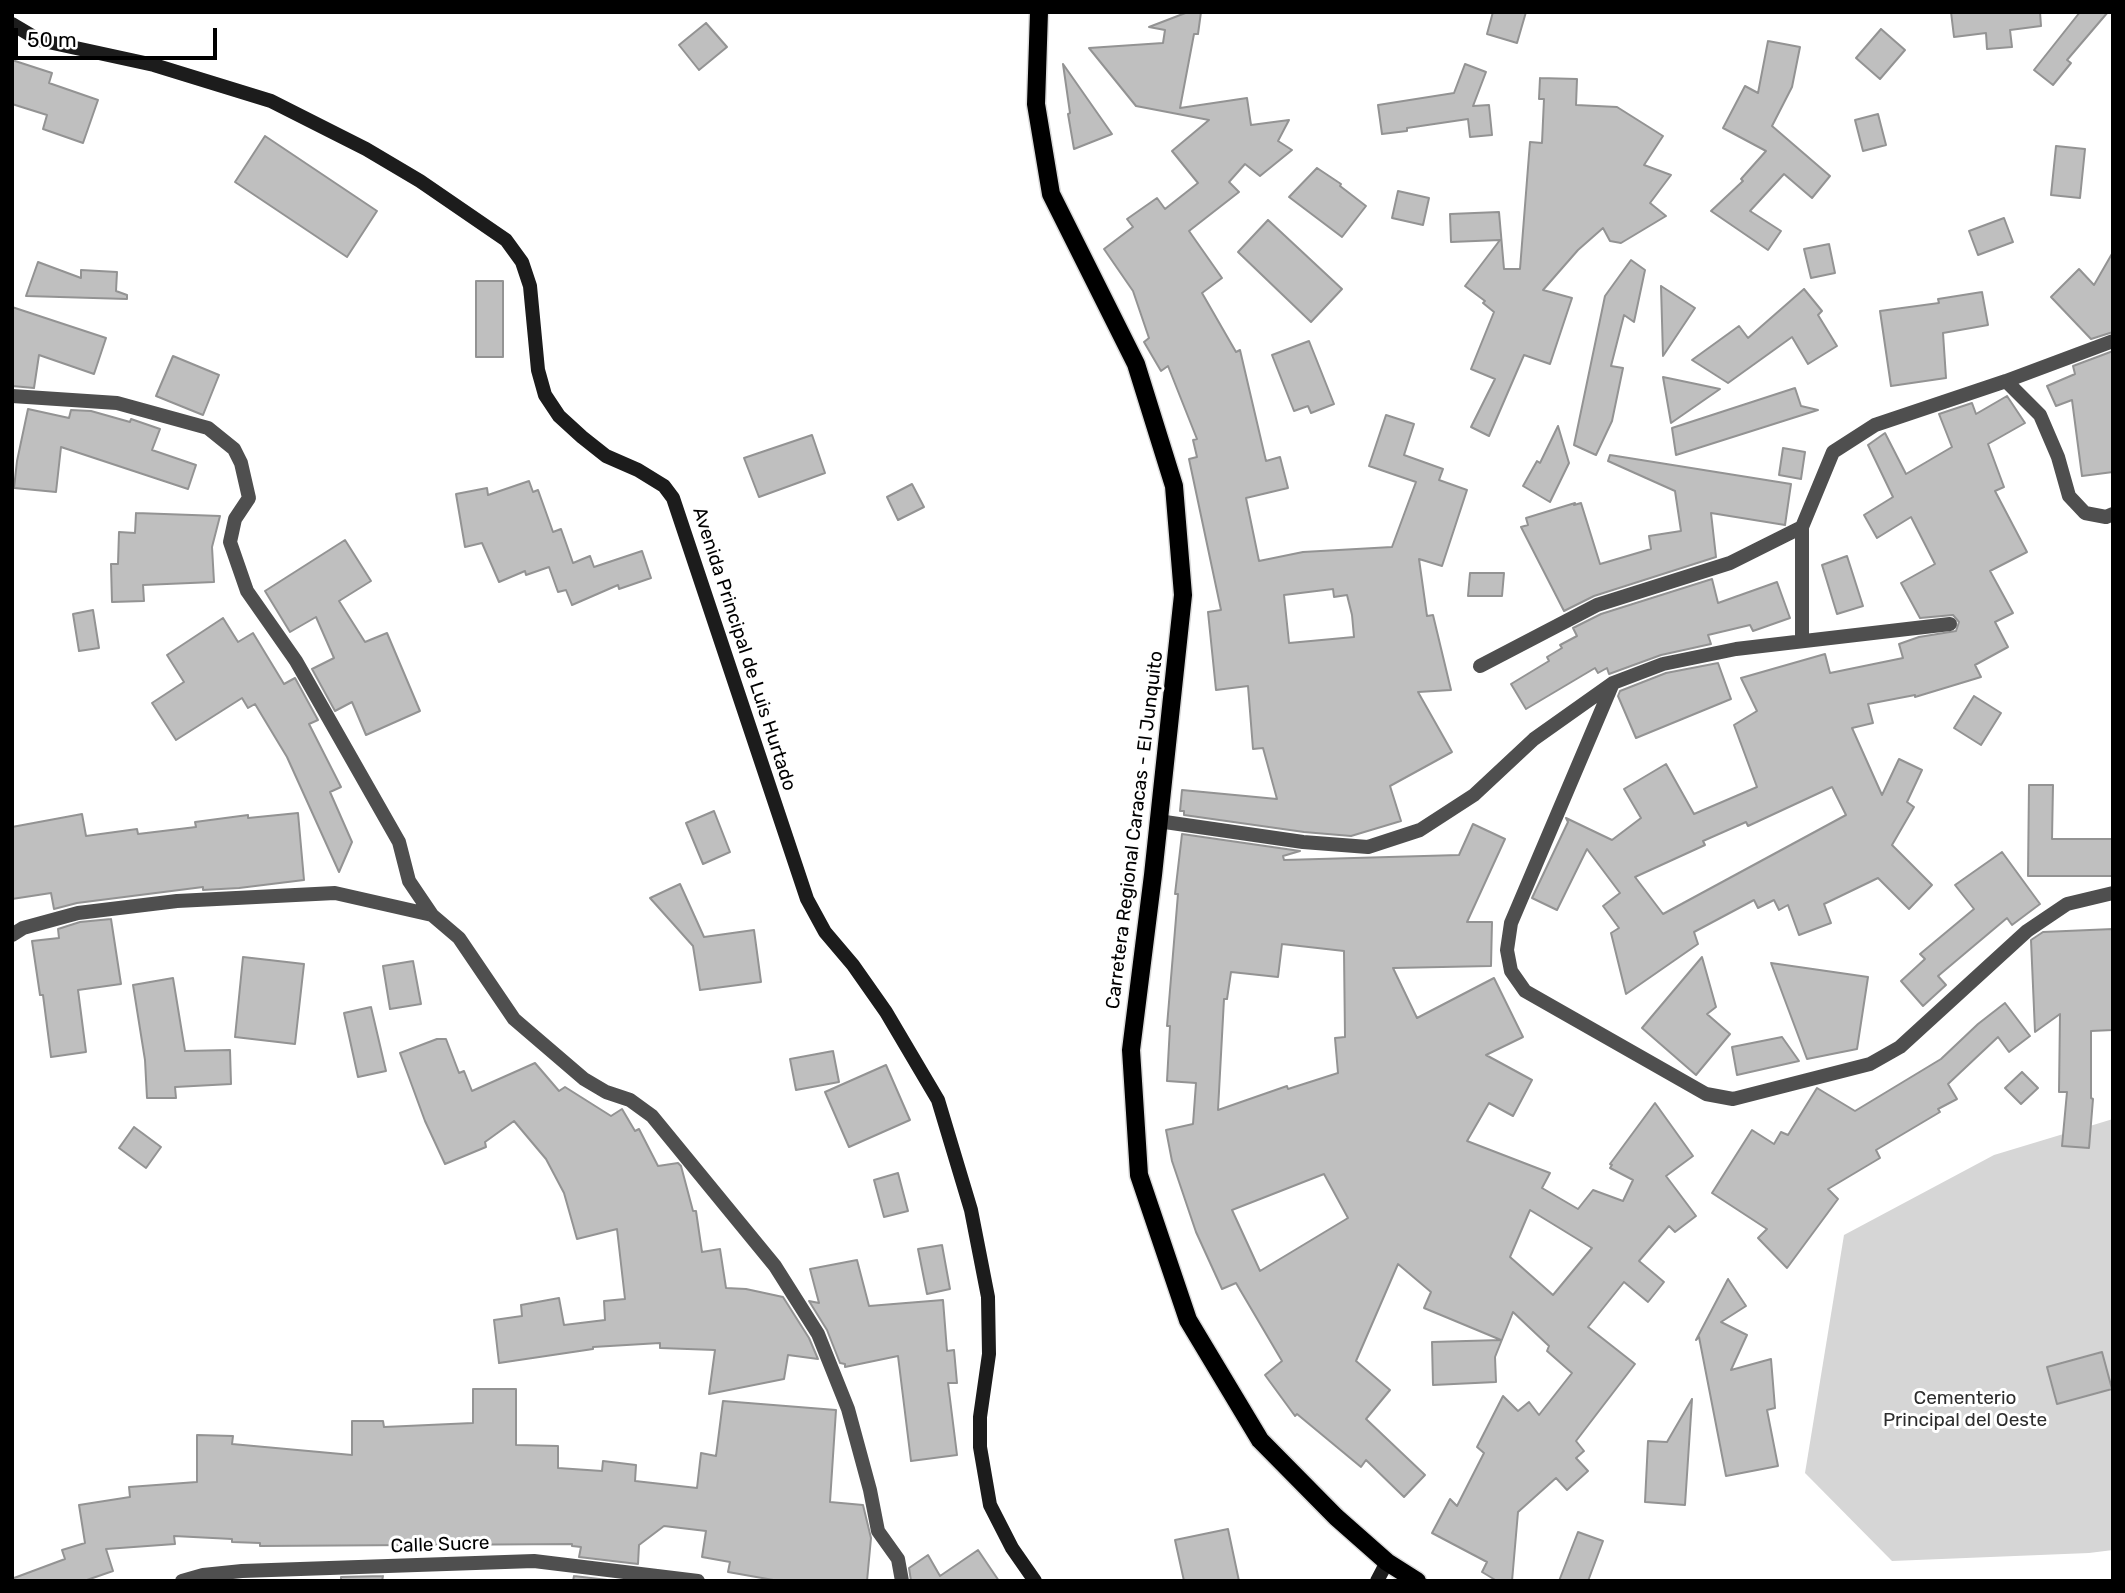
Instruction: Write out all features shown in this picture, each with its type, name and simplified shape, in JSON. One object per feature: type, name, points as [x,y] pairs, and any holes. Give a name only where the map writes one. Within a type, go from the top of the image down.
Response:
[{"type":"main road","name":"Carretera Regional Caracas - El Junquito","points":[[1039,12],[1036,104],[1051,194],[1136,364],[1174,485],[1183,595],[1131,1049],[1139,1175],[1188,1320],[1260,1440],[1336,1517],[1387,1562],[1417,1581]]},
{"type":"street","name":"Avenida Principal de Luis Hurtado","points":[[12,24],[39,40],[154,65],[271,101],[316,122],[420,181],[506,240],[522,262],[530,286],[538,370],[545,395],[559,416],[582,437],[607,456],[664,486],[673,498],[807,899],[825,932],[853,965],[886,1012],[938,1100],[971,1210],[988,1297],[989,1354],[980,1447],[990,1505],[1012,1548],[1035,1581]]},
{"type":"street","points":[[1802,640],[1802,527],[1833,452],[1875,425],[2006,381],[2113,341]]},
{"type":"street","points":[[2006,381],[2040,415],[2058,457],[2069,496],[2085,513],[2106,517],[2113,514]]},
{"type":"street","points":[[12,396],[117,402],[208,428],[234,449],[241,463],[249,498],[235,519],[230,542],[247,591],[296,661],[399,842],[409,881],[432,915],[459,938],[514,1019],[584,1079],[606,1092],[630,1100],[652,1116],[775,1266],[818,1334],[848,1409],[878,1531],[898,1559],[902,1581]]},
{"type":"street","points":[[1480,666],[1597,605],[1730,564],[1802,527]]},
{"type":"street","points":[[1158,821],[1303,842],[1368,847],[1420,830],[1474,795],[1534,739],[1612,683],[1663,664],[1736,649],[1950,624]]},
{"type":"street","points":[[1612,683],[1511,923],[1507,950],[1511,971],[1525,991],[1706,1094],[1733,1099],[1870,1063],[1900,1046],[2027,931],[2067,904],[2113,893]]},
{"type":"street","points":[[12,935],[23,928],[78,914],[177,901],[335,893],[432,915]]},
{"type":"street","name":"Calle Sucre","points":[[182,1581],[203,1575],[242,1571],[534,1561],[698,1581]]},
{"type":"street","points":[[1377,1581],[1387,1562]]},
{"type":"green space","name":"Cementerio Principal del Oeste","points":[[2113,1119],[2113,1550],[1892,1561],[1805,1473],[1844,1235],[1994,1155]]},
{"type":"building","points":[[1188,12],[1201,12],[1198,34],[1194,34],[1180,108],[1247,98],[1251,125],[1289,120],[1278,141],[1292,150],[1260,176],[1245,164],[1229,182],[1239,192],[1189,231],[1222,278],[1202,293],[1236,352],[1240,350],[1266,461],[1280,457],[1288,488],[1246,498],[1259,561],[1303,552],[1392,547],[1416,482],[1369,466],[1386,415],[1414,424],[1404,455],[1443,469],[1439,480],[1467,490],[1442,566],[1419,559],[1427,616],[1433,615],[1451,690],[1418,692],[1452,752],[1390,786],[1401,821],[1351,836],[1184,815],[1184,811],[1180,811],[1182,790],[1277,799],[1263,748],[1253,749],[1248,686],[1216,690],[1208,612],[1221,610],[1189,459],[1197,457],[1193,440],[1197,439],[1168,366],[1161,371],[1144,342],[1149,338],[1133,291],[1104,249],[1133,227],[1127,219],[1157,198],[1165,209],[1198,183],[1172,151],[1209,120],[1136,106],[1089,48],[1163,43],[1165,30],[1149,27]],"holes":[[[1333,589],[1334,597],[1347,595],[1354,637],[1289,643],[1284,595]]]},
{"type":"building","points":[[1493,12],[1526,12],[1517,43],[1487,34]]},
{"type":"building","points":[[1951,12],[2040,12],[2041,26],[2010,30],[2012,47],[1987,49],[1986,33],[1954,37]]},
{"type":"building","points":[[2080,12],[2108,12],[2067,60],[2071,63],[2053,85],[2034,70]]},
{"type":"building","points":[[706,23],[727,47],[699,70],[679,45]]},
{"type":"building","points":[[1881,29],[1905,50],[1880,79],[1856,58]]},
{"type":"building","points":[[1768,41],[1800,47],[1792,87],[1772,126],[1830,176],[1812,198],[1784,174],[1750,211],[1781,231],[1768,250],[1711,211],[1743,181],[1741,179],[1766,151],[1723,128],[1745,86],[1758,93]]},
{"type":"building","points":[[12,60],[52,73],[49,83],[98,100],[83,143],[43,129],[47,115],[12,104]]},
{"type":"building","points":[[1063,64],[1112,134],[1074,149],[1068,114]]},
{"type":"building","points":[[1465,64],[1486,72],[1473,106],[1489,105],[1492,135],[1470,137],[1468,119],[1382,134],[1378,105],[1454,93]]},
{"type":"building","points":[[1540,78],[1577,79],[1576,105],[1617,107],[1663,136],[1644,165],[1671,175],[1650,203],[1666,216],[1621,243],[1610,241],[1603,228],[1578,250],[1543,290],[1572,298],[1550,364],[1524,355],[1489,436],[1471,427],[1495,379],[1471,369],[1494,312],[1483,303],[1485,301],[1465,286],[1500,240],[1451,242],[1450,214],[1499,212],[1504,269],[1520,269],[1530,142],[1542,143],[1544,99],[1539,99]]},
{"type":"building","points":[[1878,114],[1886,145],[1863,151],[1855,120]]},
{"type":"building","points":[[265,136],[377,211],[347,257],[235,182]]},
{"type":"building","points":[[2056,146],[2085,149],[2080,198],[2051,195]]},
{"type":"building","points":[[1317,168],[1366,206],[1342,237],[1289,197]]},
{"type":"building","points":[[1398,191],[1429,198],[1423,225],[1392,218]]},
{"type":"building","points":[[2004,218],[2013,242],[1978,255],[1969,231]]},
{"type":"building","points":[[1268,220],[1342,289],[1311,322],[1238,252]]},
{"type":"building","points":[[1829,244],[1835,273],[1811,278],[1804,249]]},
{"type":"building","points":[[2113,252],[2113,332],[2091,339],[2051,297],[2079,269],[2094,285]]},
{"type":"building","points":[[1631,260],[1645,270],[1634,322],[1624,315],[1611,366],[1623,368],[1612,421],[1596,455],[1574,445],[1605,296]]},
{"type":"building","points":[[38,262],[81,278],[81,270],[117,272],[116,291],[127,295],[127,299],[26,296]]},
{"type":"building","points":[[476,281],[503,281],[503,357],[476,357]]},
{"type":"building","points":[[1661,286],[1695,308],[1663,356]]},
{"type":"building","points":[[1804,289],[1822,311],[1818,315],[1837,346],[1808,364],[1792,337],[1728,383],[1692,360],[1739,326],[1748,338]]},
{"type":"building","points":[[1982,292],[1988,325],[1943,333],[1946,378],[1891,386],[1880,311],[1939,303],[1938,299]]},
{"type":"building","points":[[12,307],[106,338],[94,374],[39,355],[34,388],[12,386]]},
{"type":"building","points":[[1309,341],[1334,404],[1311,413],[1308,406],[1294,411],[1272,355]]},
{"type":"building","points":[[2113,351],[2113,472],[2082,476],[2072,400],[2056,406],[2047,386],[2075,374],[2073,366]]},
{"type":"building","points":[[173,356],[219,375],[203,415],[156,396]]},
{"type":"building","points":[[1663,377],[1720,389],[1671,423]]},
{"type":"building","points":[[1795,388],[1801,406],[1818,410],[1676,455],[1672,428]]},
{"type":"building","points":[[2007,396],[2025,423],[1988,444],[2004,487],[1995,491],[2027,552],[1990,571],[2013,613],[1995,622],[2008,647],[1975,665],[1981,677],[1915,697],[1868,704],[1873,723],[1852,728],[1882,795],[1899,759],[1922,770],[1907,802],[1914,807],[1892,845],[1932,885],[1909,909],[1878,878],[1824,904],[1831,923],[1799,935],[1788,905],[1779,910],[1774,900],[1758,908],[1754,900],[1694,932],[1698,944],[1626,994],[1611,933],[1619,928],[1603,906],[1620,893],[1587,849],[1557,910],[1532,898],[1568,822],[1566,818],[1612,840],[1641,818],[1624,789],[1666,764],[1694,814],[1757,787],[1734,725],[1757,711],[1741,678],[1825,654],[1830,673],[1903,658],[1899,644],[1919,637],[1956,631],[1959,622],[1953,615],[1920,618],[1901,583],[1935,564],[1911,517],[1877,538],[1864,515],[1893,497],[1868,445],[1885,433],[1906,474],[1952,447],[1939,414],[1972,403],[1976,414]],"holes":[[[1832,787],[1846,815],[1663,914],[1635,877],[1705,845],[1703,841],[1746,822],[1748,826]]]},
{"type":"building","points":[[28,409],[69,418],[71,410],[91,411],[130,422],[131,419],[160,429],[152,450],[196,465],[188,489],[61,447],[56,492],[14,488]]},
{"type":"building","points":[[1558,426],[1569,463],[1550,502],[1523,486],[1537,461],[1540,463]]},
{"type":"building","points":[[812,435],[825,473],[759,497],[744,458]]},
{"type":"building","points":[[1783,448],[1805,452],[1801,479],[1779,475]]},
{"type":"building","points":[[1610,455],[1791,484],[1785,525],[1711,513],[1716,557],[1594,596],[1564,611],[1521,527],[1528,525],[1526,518],[1581,503],[1600,564],[1651,549],[1649,536],[1681,531],[1675,491],[1608,461]]},
{"type":"building","points":[[529,481],[533,492],[538,490],[553,532],[561,529],[573,563],[590,556],[594,567],[642,551],[651,578],[619,589],[618,585],[572,605],[566,590],[558,592],[549,567],[526,575],[525,571],[499,582],[482,543],[465,547],[456,494],[487,488],[488,495]]},
{"type":"building","points":[[912,484],[924,507],[898,520],[887,497]]},
{"type":"building","points":[[136,513],[220,516],[212,547],[214,582],[143,585],[144,601],[112,602],[111,564],[118,564],[119,532],[135,533]]},
{"type":"building","points":[[345,540],[371,581],[339,601],[365,642],[387,633],[420,711],[366,735],[352,702],[335,711],[312,669],[334,658],[316,617],[290,632],[265,591]]},
{"type":"building","points":[[1847,556],[1863,606],[1837,614],[1822,565]]},
{"type":"building","points":[[1470,573],[1504,573],[1502,596],[1468,596]]},
{"type":"building","points":[[1712,579],[1718,603],[1777,582],[1790,618],[1753,631],[1750,625],[1708,635],[1711,644],[1661,655],[1609,674],[1607,668],[1598,673],[1595,668],[1526,709],[1511,684],[1549,661],[1547,657],[1562,648],[1560,645],[1577,636],[1573,628],[1601,614]]},
{"type":"building","points":[[93,610],[99,648],[79,651],[73,614]]},
{"type":"building","points":[[223,618],[238,642],[253,633],[284,684],[295,678],[318,720],[309,724],[341,787],[330,792],[352,842],[339,872],[287,757],[255,704],[248,708],[242,698],[176,740],[152,703],[184,682],[167,655]]},
{"type":"building","points":[[1718,663],[1731,699],[1636,738],[1618,696],[1620,691],[1666,673]]},
{"type":"building","points":[[1974,696],[2001,713],[1981,745],[1954,728]]},
{"type":"building","points":[[2029,785],[2053,785],[2052,839],[2113,839],[2113,876],[2028,876]]},
{"type":"building","points":[[714,811],[730,852],[703,864],[686,823]]},
{"type":"building","points":[[298,813],[304,880],[239,888],[203,890],[203,887],[77,903],[54,909],[51,893],[12,899],[12,827],[82,814],[86,836],[137,829],[138,834],[196,827],[195,822],[248,815],[248,818]]},
{"type":"building","points":[[1473,824],[1505,839],[1467,922],[1492,922],[1491,966],[1393,968],[1417,1018],[1494,978],[1523,1037],[1486,1055],[1532,1080],[1513,1116],[1489,1103],[1467,1141],[1550,1173],[1542,1188],[1578,1209],[1593,1190],[1623,1201],[1633,1180],[1610,1168],[1610,1164],[1655,1103],[1693,1156],[1666,1176],[1696,1216],[1675,1232],[1669,1226],[1639,1261],[1664,1282],[1648,1302],[1624,1282],[1588,1327],[1635,1364],[1576,1441],[1584,1451],[1576,1458],[1588,1471],[1567,1490],[1556,1478],[1518,1512],[1512,1581],[1497,1581],[1482,1572],[1487,1562],[1432,1533],[1450,1499],[1457,1506],[1484,1453],[1477,1447],[1503,1396],[1518,1411],[1529,1402],[1539,1415],[1572,1373],[1547,1351],[1549,1346],[1513,1312],[1495,1357],[1496,1382],[1433,1385],[1432,1342],[1501,1340],[1424,1308],[1431,1292],[1398,1264],[1356,1361],[1390,1390],[1366,1419],[1425,1475],[1404,1497],[1366,1460],[1361,1467],[1297,1414],[1295,1416],[1265,1375],[1282,1361],[1236,1283],[1222,1289],[1196,1232],[1172,1161],[1166,1130],[1193,1124],[1196,1083],[1167,1081],[1170,1026],[1167,1026],[1178,894],[1175,894],[1182,834],[1300,851],[1283,856],[1284,860],[1459,855]],"holes":[[[1282,944],[1344,951],[1345,1037],[1335,1038],[1338,1073],[1288,1089],[1287,1086],[1218,1110],[1224,999],[1227,999],[1231,972],[1278,977]],[[1324,1174],[1348,1218],[1260,1271],[1232,1210]],[[1530,1210],[1592,1248],[1553,1295],[1510,1257]]]},
{"type":"building","points":[[2002,852],[2040,904],[2012,925],[2007,918],[1938,976],[1946,985],[1923,1006],[1901,981],[1925,959],[1920,954],[1974,909],[1955,885]]},
{"type":"building","points":[[680,884],[704,937],[754,930],[761,982],[700,990],[693,946],[650,898]]},
{"type":"building","points":[[111,919],[121,984],[78,990],[86,1052],[51,1057],[43,995],[40,995],[32,941],[59,938],[58,929],[80,922]]},
{"type":"building","points":[[2113,929],[2113,1030],[2091,1031],[2093,1099],[2089,1148],[2062,1146],[2067,1092],[2059,1092],[2060,1014],[2035,1032],[2031,940],[2043,932]]},
{"type":"building","points":[[243,957],[304,964],[295,1044],[235,1037]]},
{"type":"building","points":[[1702,957],[1716,1007],[1707,1014],[1730,1034],[1696,1075],[1642,1028]]},
{"type":"building","points":[[413,961],[421,1004],[390,1009],[383,966]]},
{"type":"building","points":[[1771,963],[1868,977],[1857,1049],[1807,1059]]},
{"type":"building","points":[[173,978],[185,1051],[230,1050],[231,1084],[175,1087],[176,1098],[147,1098],[145,1060],[133,985]]},
{"type":"building","points":[[2005,1003],[2030,1036],[2009,1052],[1998,1037],[1948,1084],[1957,1099],[1876,1150],[1880,1158],[1828,1189],[1838,1199],[1787,1268],[1758,1238],[1767,1229],[1712,1193],[1752,1130],[1774,1144],[1781,1132],[1788,1135],[1817,1088],[1855,1111],[1941,1059]]},
{"type":"building","points":[[371,1007],[386,1071],[358,1077],[344,1013]]},
{"type":"building","points":[[1782,1037],[1799,1061],[1737,1075],[1732,1047]]},
{"type":"building","points":[[437,1039],[446,1039],[459,1073],[464,1071],[472,1091],[535,1063],[559,1091],[565,1087],[611,1116],[622,1109],[635,1131],[639,1129],[658,1166],[678,1163],[681,1166],[693,1211],[696,1211],[702,1252],[720,1249],[726,1288],[746,1289],[783,1297],[809,1338],[818,1359],[788,1355],[784,1379],[709,1394],[715,1350],[660,1348],[660,1343],[593,1347],[499,1363],[494,1320],[522,1316],[521,1305],[559,1298],[564,1325],[605,1320],[604,1301],[625,1299],[617,1229],[577,1239],[564,1193],[546,1159],[514,1121],[485,1142],[486,1147],[445,1164],[425,1121],[400,1053]]},
{"type":"building","points":[[833,1051],[839,1082],[796,1090],[790,1059]]},
{"type":"building","points":[[886,1065],[910,1120],[849,1147],[825,1092]]},
{"type":"building","points":[[2022,1072],[2038,1088],[2021,1104],[2005,1088]]},
{"type":"building","points":[[134,1127],[161,1147],[146,1168],[119,1148]]},
{"type":"building","points":[[898,1173],[908,1211],[884,1217],[874,1180]]},
{"type":"building","points":[[942,1245],[950,1289],[927,1294],[918,1249]]},
{"type":"building","points":[[857,1260],[869,1306],[943,1300],[947,1351],[954,1350],[957,1383],[948,1383],[957,1455],[911,1461],[898,1356],[845,1367],[845,1364],[840,1363],[827,1330],[809,1301],[819,1303],[810,1269]]},
{"type":"building","points":[[1728,1279],[1746,1306],[1721,1322],[1747,1335],[1731,1370],[1771,1359],[1775,1408],[1767,1410],[1778,1466],[1726,1476],[1699,1337],[1696,1340]]},
{"type":"building","points":[[2102,1352],[2112,1389],[2057,1404],[2047,1367]]},
{"type":"building","points":[[473,1389],[516,1389],[516,1445],[558,1446],[558,1468],[602,1471],[603,1461],[636,1465],[635,1481],[697,1488],[701,1453],[716,1456],[723,1401],[836,1410],[830,1502],[863,1505],[871,1538],[867,1581],[779,1581],[728,1572],[730,1562],[702,1557],[706,1531],[664,1526],[639,1545],[638,1564],[579,1557],[581,1547],[572,1544],[260,1546],[260,1543],[232,1542],[232,1539],[174,1536],[175,1544],[106,1549],[113,1571],[84,1581],[14,1581],[14,1578],[65,1559],[62,1550],[85,1543],[79,1505],[130,1497],[129,1487],[197,1482],[197,1435],[233,1436],[232,1444],[352,1455],[352,1421],[383,1421],[384,1427],[473,1423]]},
{"type":"building","points":[[1692,1399],[1685,1505],[1645,1502],[1648,1441],[1667,1442]]},
{"type":"building","points":[[1228,1529],[1239,1581],[1184,1581],[1175,1540]]},
{"type":"building","points":[[1578,1532],[1603,1541],[1588,1581],[1559,1581]]},
{"type":"building","points":[[978,1550],[999,1581],[911,1581],[909,1568],[928,1555],[940,1576]]},
{"type":"building","points":[[383,1576],[382,1581],[341,1581],[341,1577]]},
{"type":"building","points":[[574,1576],[616,1581],[573,1581]]}]
